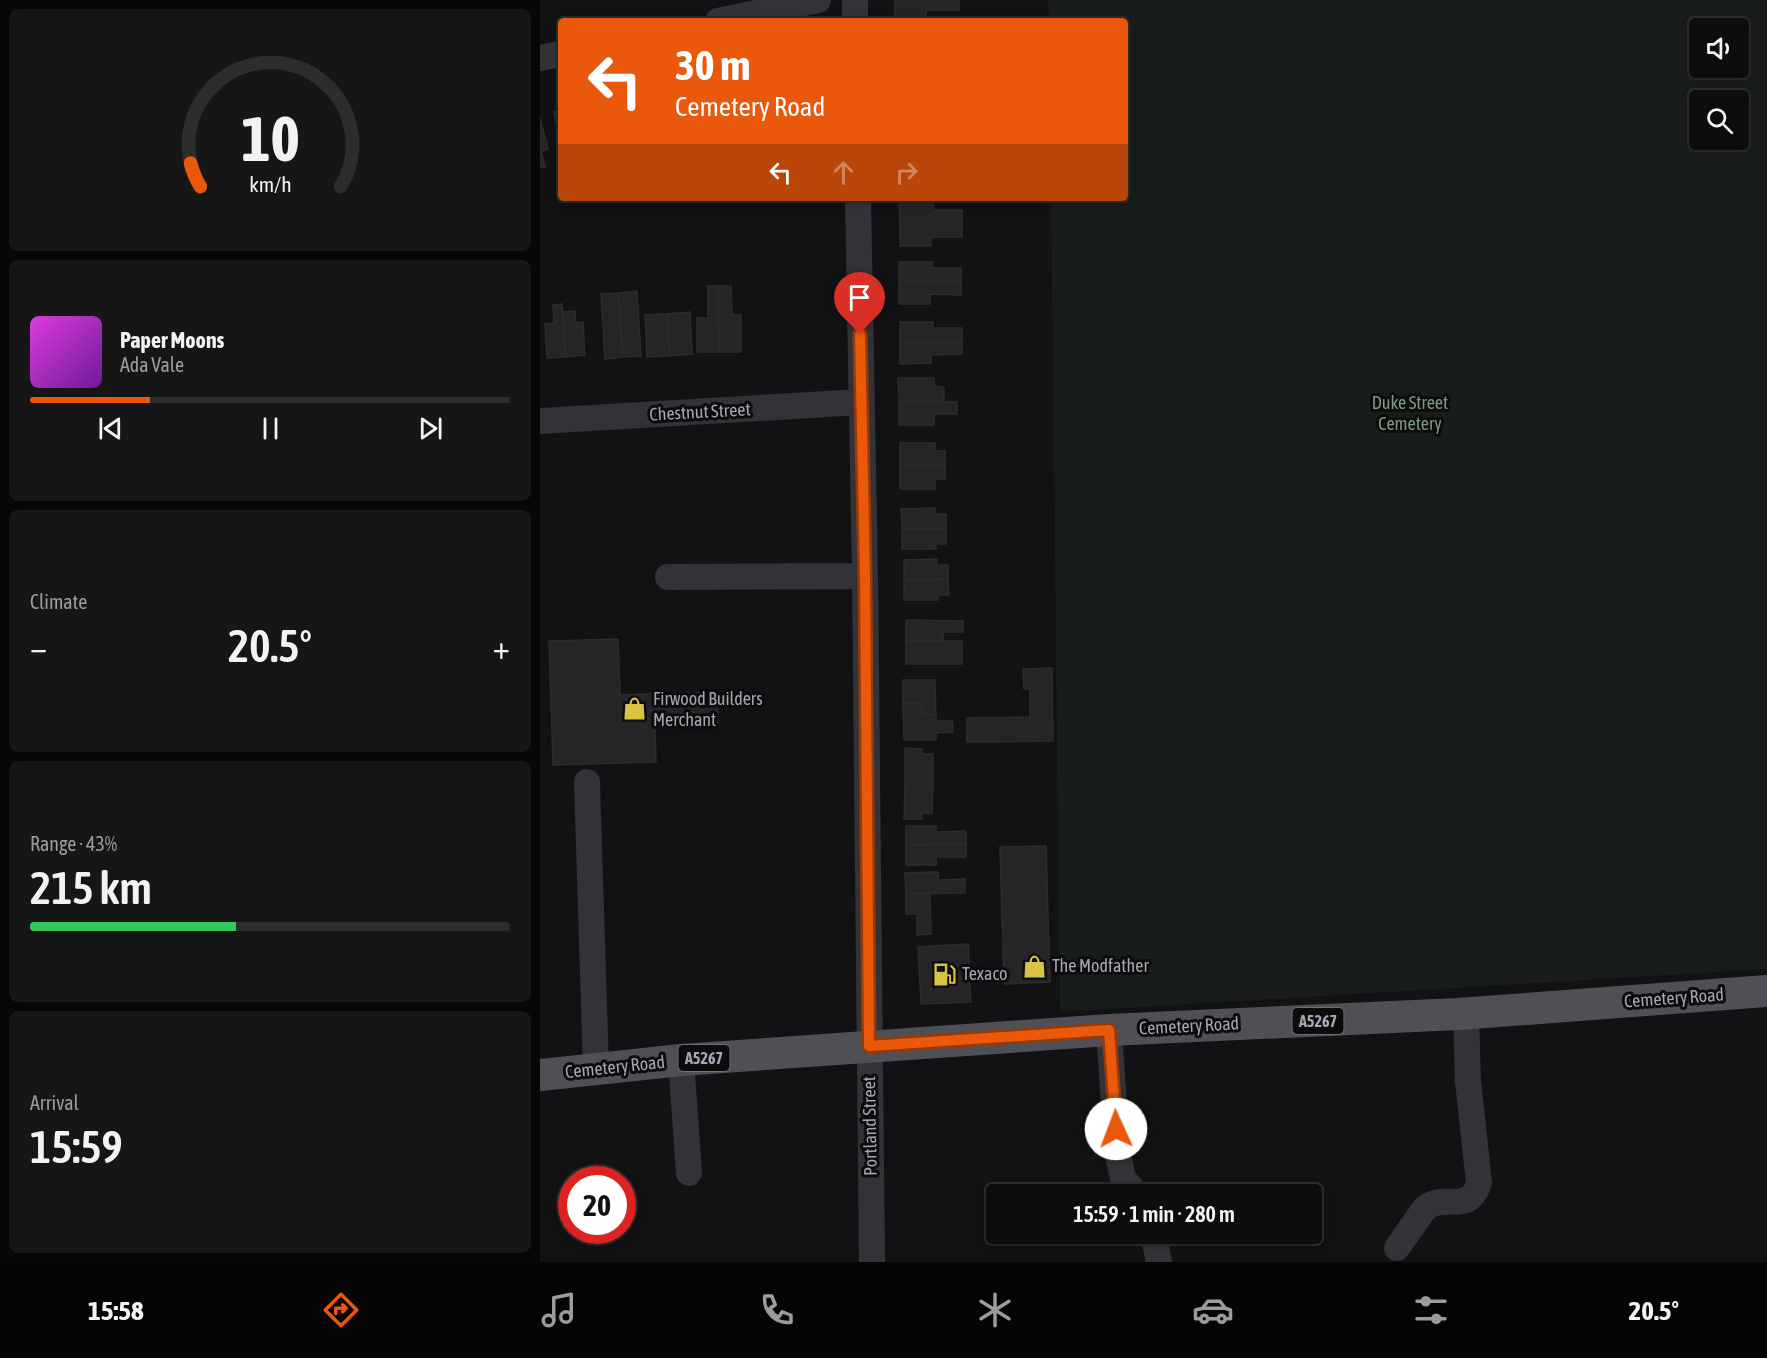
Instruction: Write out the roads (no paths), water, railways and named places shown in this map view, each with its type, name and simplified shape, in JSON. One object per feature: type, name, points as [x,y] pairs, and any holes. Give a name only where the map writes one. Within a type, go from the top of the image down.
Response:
[{"type":"main road","name":"Cemetery Road","points":[[540,1075],[681,1060],[869,1046],[1109,1030],[1466,1014],[1767,991]]},
{"type":"street","points":[[732,18],[818,0]]},
{"type":"street","points":[[855,0],[855,18]]},
{"type":"street","points":[[540,58],[558,55]]},
{"type":"street","name":"Portland Street","points":[[858,201],[865,576],[872,1262]]},
{"type":"street","name":"Chestnut Street","points":[[540,421],[861,402]]},
{"type":"street","points":[[668,577],[865,576]]},
{"type":"street","points":[[587,782],[596,1069]]},
{"type":"street","points":[[1397,1248],[1425,1208],[1431,1204],[1470,1200],[1479,1183],[1468,1081],[1466,1014]]},
{"type":"street","points":[[1109,1030],[1117,1151],[1123,1178],[1128,1184]]},
{"type":"street","points":[[681,1060],[689,1173]]},
{"type":"street","points":[[1156,1244],[1159,1262]]},
{"type":"place","name":"Firwood Builders Merchant","points":[[635,709]]},
{"type":"place","name":"The Modfather","points":[[1034,966]]},
{"type":"place","name":"Texaco","points":[[944,974]]},
{"type":"park label","name":"Duke Street Cemetery","points":[[1410,413]]}]
